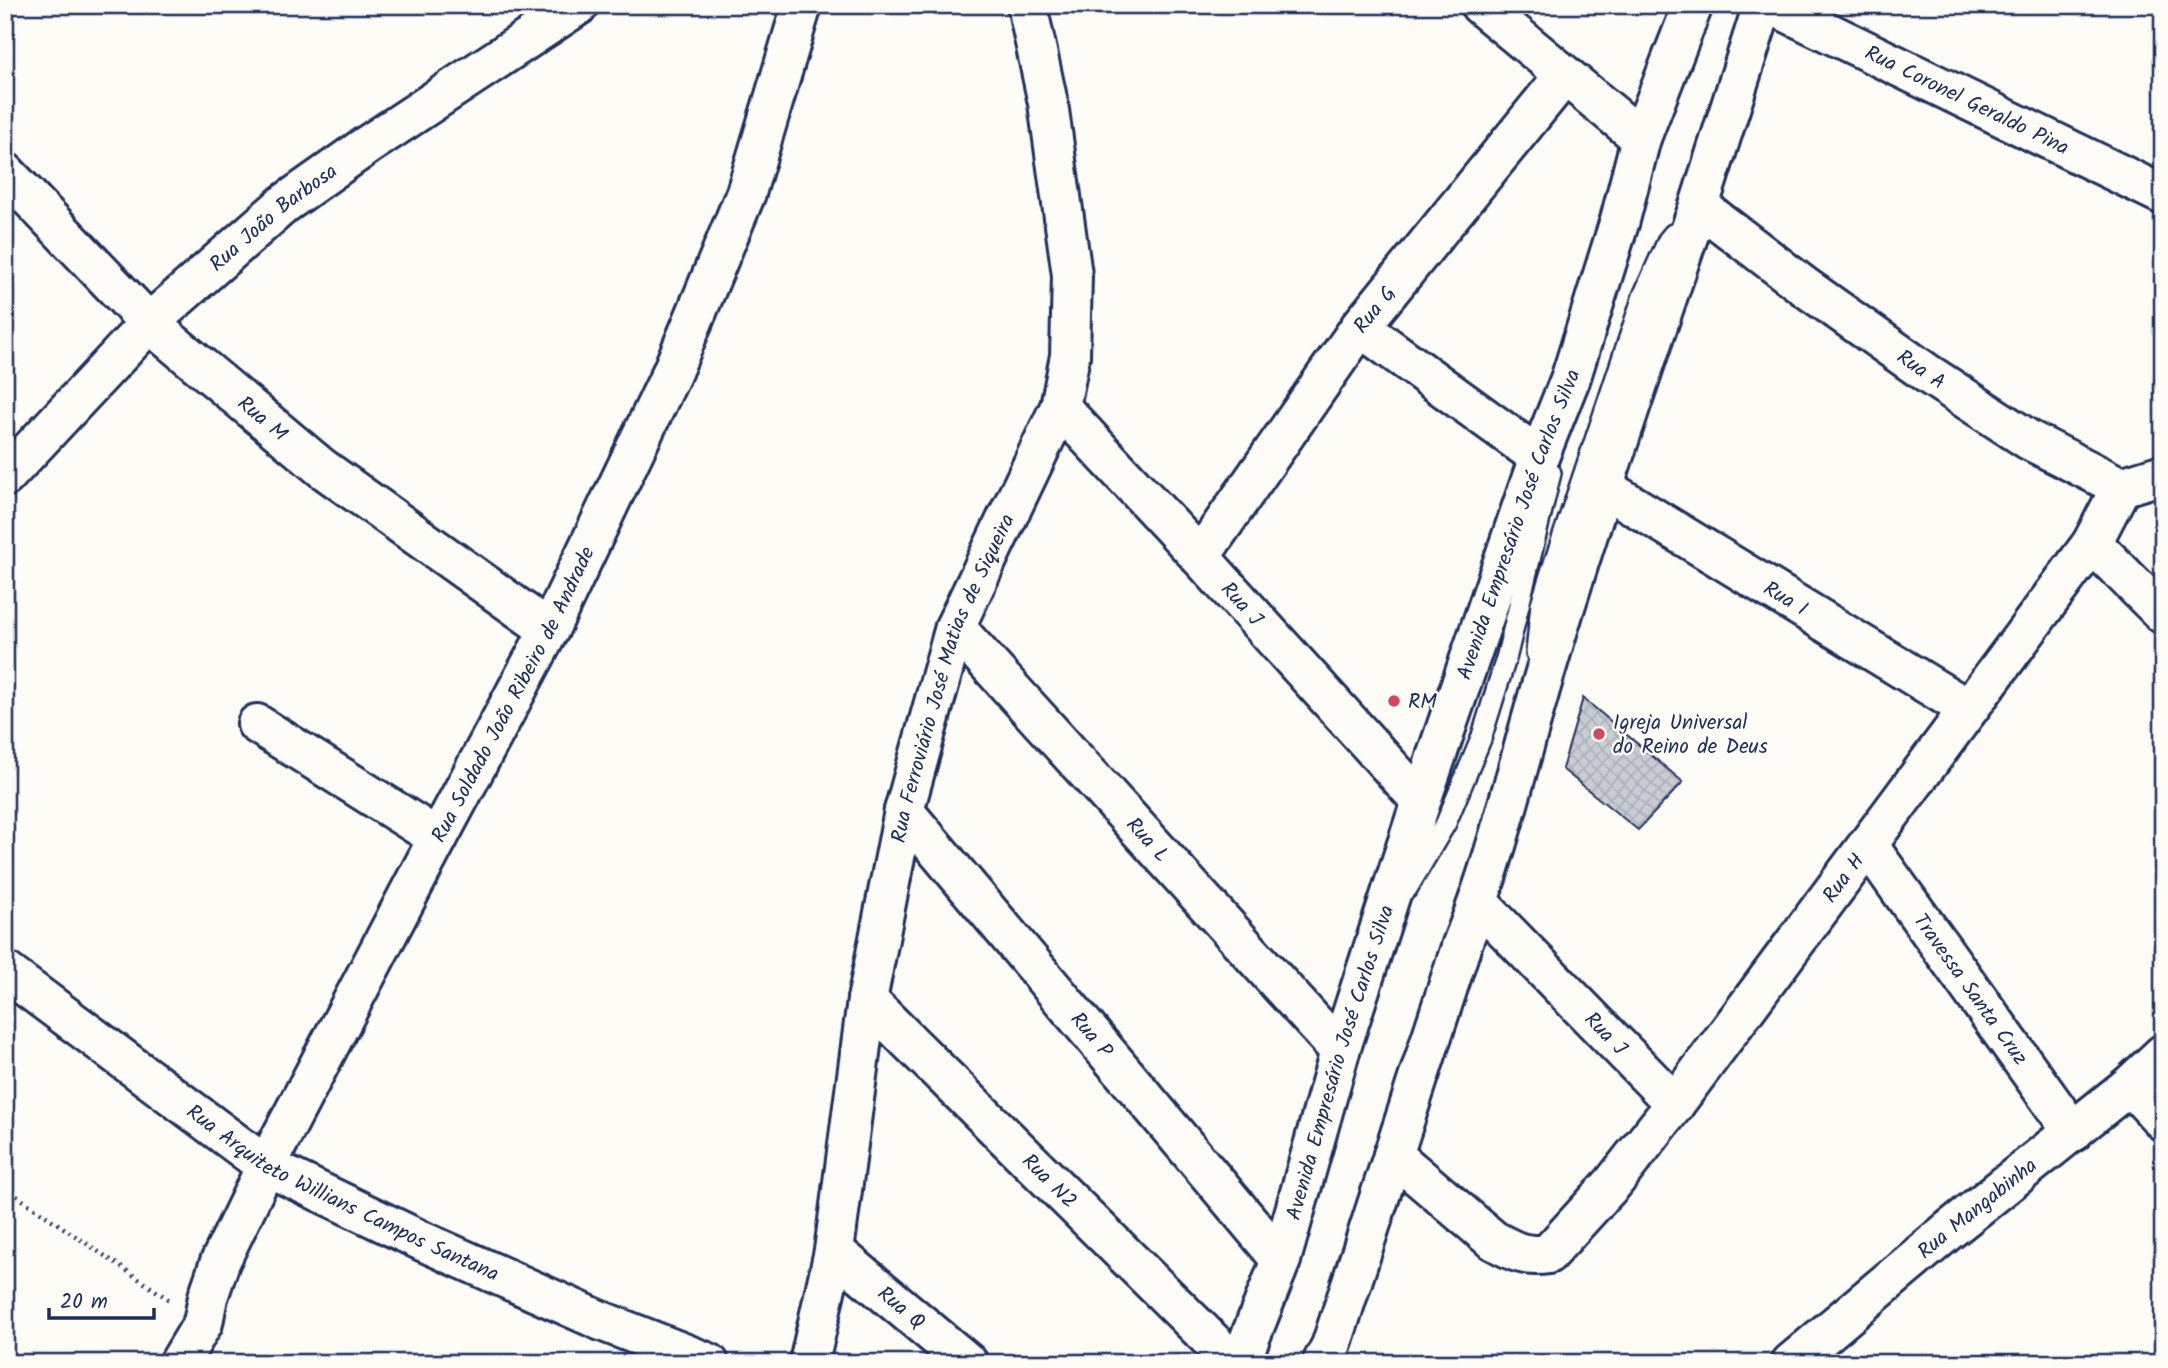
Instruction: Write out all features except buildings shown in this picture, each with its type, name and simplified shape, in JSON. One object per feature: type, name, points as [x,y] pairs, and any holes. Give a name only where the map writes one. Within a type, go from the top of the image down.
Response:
[{"type":"street","name":"Rua João Barbosa","points":[[5,477],[149,323],[284,204],[366,146],[579,5]]},
{"type":"street","name":"Rua Soldado João Ribeiro de Andrade","points":[[179,1363],[203,1323],[208,1297],[220,1262],[266,1166],[549,630],[672,372],[746,193],[802,5]]},
{"type":"street","name":"Rua Ferroviário José Matias de Siqueira","points":[[809,1363],[834,1251],[867,1000],[904,811],[955,627],[1060,407],[1070,356],[1072,275],[1048,103],[1027,5]]},
{"type":"street","points":[[1480,5],[1641,138]]},
{"type":"street","name":"Avenida Empresário José Carlos Silva","points":[[1240,1363],[1281,1260],[1340,1051],[1421,801],[1539,457],[1571,377],[1620,220],[1641,138],[1693,5]]},
{"type":"street","points":[[1333,1357],[1393,1155],[1462,944],[1479,903],[1530,723],[1603,486],[1699,206],[1763,5]]},
{"type":"street","name":"Rua Coronel Geraldo Pina","points":[[1772,5],[2163,195]]},
{"type":"street","name":"Rua G","points":[[1200,557],[1360,327],[1564,76]]},
{"type":"street","name":"Rua M","points":[[5,172],[149,323],[322,468],[549,630]]},
{"type":"street","name":"Rua A","points":[[1699,206],[1805,287],[1928,374],[2029,440],[2121,487]]},
{"type":"street","points":[[1360,327],[1539,457]]},
{"type":"street","name":"Rua J","points":[[1060,407],[1421,801]]},
{"type":"street","points":[[2121,487],[2163,474]]},
{"type":"street","name":"Rua I","points":[[1603,486],[1968,709]]},
{"type":"street","name":"Rua H","points":[[1393,1155],[1493,1240],[1532,1257],[1548,1254],[1613,1183],[1675,1104],[2092,543],[2121,487]]},
{"type":"street","points":[[2092,543],[2163,614]]},
{"type":"street","name":"Rua L","points":[[955,627],[1340,1051]]},
{"type":"street","points":[[257,724],[438,838]]},
{"type":"street","name":"Rua P","points":[[904,811],[1281,1260]]},
{"type":"street","name":"Travessa Santa Cruz","points":[[1868,845],[2073,1132]]},
{"type":"street","name":"Rua J","points":[[1479,903],[1675,1104]]},
{"type":"street","name":"Rua Arquiteto Willians Campos Santana","points":[[5,971],[266,1166],[422,1241],[573,1309],[709,1363]]},
{"type":"street","name":"Rua N2","points":[[867,1000],[1234,1363]]},
{"type":"street","name":"Rua Mangabinha","points":[[1801,1360],[1948,1231],[2073,1132],[2163,1054]]},
{"type":"street","points":[[2130,1085],[2163,1121]]},
{"type":"street","name":"Rua Q","points":[[834,1251],[968,1363]]},
{"type":"lane","points":[[1530,723],[1541,604],[1551,572],[1643,296],[1668,240],[1699,206]]},
{"type":"lane","points":[[1374,946],[1446,823],[1481,739],[1507,655],[1571,377]]},
{"type":"path","points":[[5,1188],[203,1323]]},
{"type":"place","name":"RM","points":[[1394,701]]},
{"type":"place","name":"Igreja Universal do Reino de Deus","points":[[1599,734]]}]
